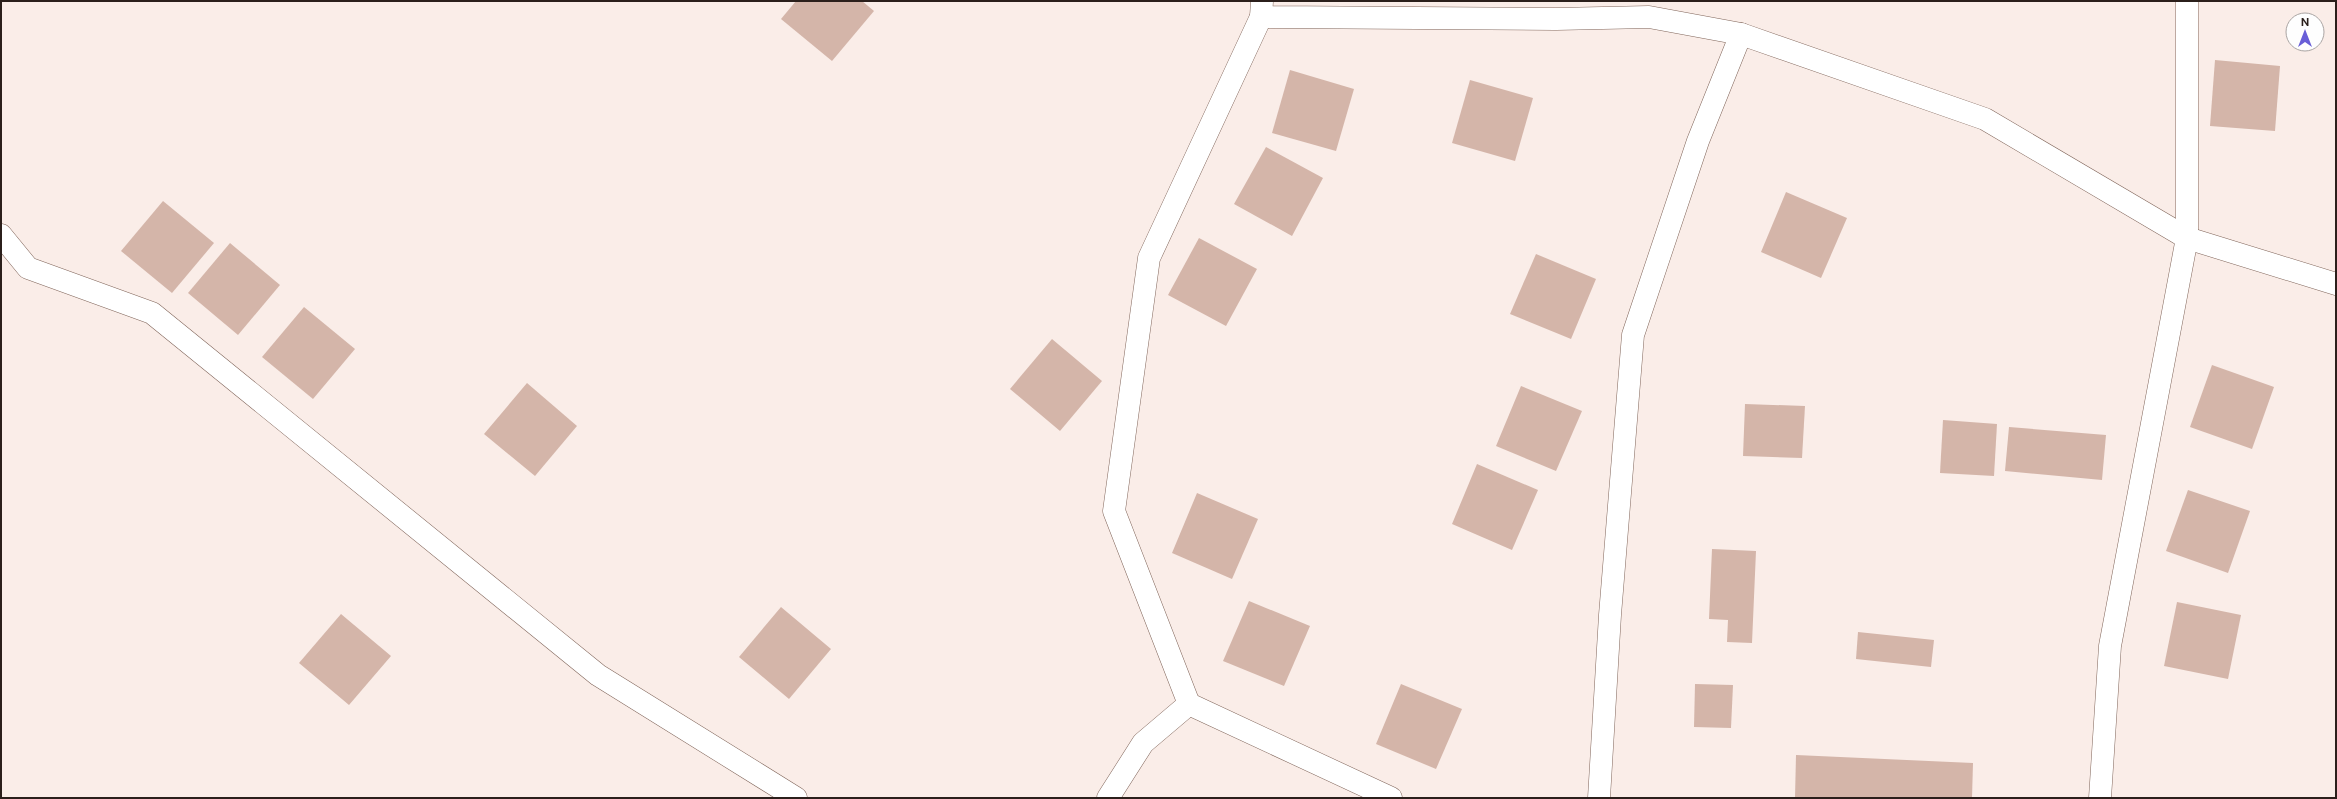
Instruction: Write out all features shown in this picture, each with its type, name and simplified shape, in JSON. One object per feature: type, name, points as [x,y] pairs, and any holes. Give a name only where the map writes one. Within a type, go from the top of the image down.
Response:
[{"type":"street","points":[[2100,798],[2110,646],[2187,238],[2187,1]]},
{"type":"street","points":[[1391,798],[1189,704],[1114,510],[1149,258],[1262,9],[1556,19],[1649,17],[1741,34],[1984,119],[2187,238],[2336,284]]},
{"type":"street","points":[[1599,798],[1610,615],[1633,335],[1698,141],[1741,34]]},
{"type":"street","points":[[1,235],[28,268],[152,313],[598,675],[796,798]]},
{"type":"street","points":[[1108,798],[1143,743],[1189,704]]},
{"type":"building","points":[[796,1],[862,1],[874,11],[832,61],[781,19]]},
{"type":"building","points":[[2215,60],[2280,66],[2275,131],[2210,126]]},
{"type":"building","points":[[1290,70],[1354,89],[1336,151],[1272,133]]},
{"type":"building","points":[[1470,80],[1533,98],[1515,161],[1452,143]]},
{"type":"building","points":[[1266,147],[1323,178],[1292,236],[1234,204]]},
{"type":"building","points":[[1786,192],[1847,218],[1821,278],[1761,252]]},
{"type":"building","points":[[163,201],[214,243],[172,293],[121,251]]},
{"type":"building","points":[[1199,238],[1257,269],[1226,326],[1168,295]]},
{"type":"building","points":[[230,243],[280,285],[238,335],[188,293]]},
{"type":"building","points":[[1536,254],[1596,279],[1571,339],[1510,314]]},
{"type":"building","points":[[304,307],[355,349],[313,399],[262,357]]},
{"type":"building","points":[[1052,339],[1102,381],[1060,431],[1010,389]]},
{"type":"building","points":[[2212,365],[2274,387],[2252,449],[2190,427]]},
{"type":"building","points":[[527,383],[577,426],[535,476],[484,434]]},
{"type":"building","points":[[1521,386],[1582,411],[1556,471],[1496,446]]},
{"type":"building","points":[[1745,404],[1805,406],[1802,458],[1743,456]]},
{"type":"building","points":[[1943,420],[1997,424],[1994,476],[1940,473]]},
{"type":"building","points":[[2009,427],[2106,435],[2102,480],[2005,471]]},
{"type":"building","points":[[1477,464],[1538,490],[1512,550],[1452,524]]},
{"type":"building","points":[[2188,490],[2250,511],[2228,573],[2166,551]]},
{"type":"building","points":[[1197,493],[1258,519],[1232,579],[1172,553]]},
{"type":"building","points":[[1712,549],[1756,551],[1752,643],[1727,642],[1728,620],[1709,619]]},
{"type":"building","points":[[1249,601],[1310,626],[1284,686],[1223,661]]},
{"type":"building","points":[[2177,602],[2241,615],[2228,679],[2164,666]]},
{"type":"building","points":[[781,607],[831,649],[789,699],[739,657]]},
{"type":"building","points":[[341,614],[391,656],[349,705],[299,663]]},
{"type":"building","points":[[1858,632],[1934,640],[1931,667],[1856,659]]},
{"type":"building","points":[[1401,684],[1462,709],[1436,769],[1376,744]]},
{"type":"building","points":[[1695,684],[1733,685],[1731,728],[1694,727]]},
{"type":"building","points":[[1796,755],[1973,763],[1972,798],[1795,798]]}]
